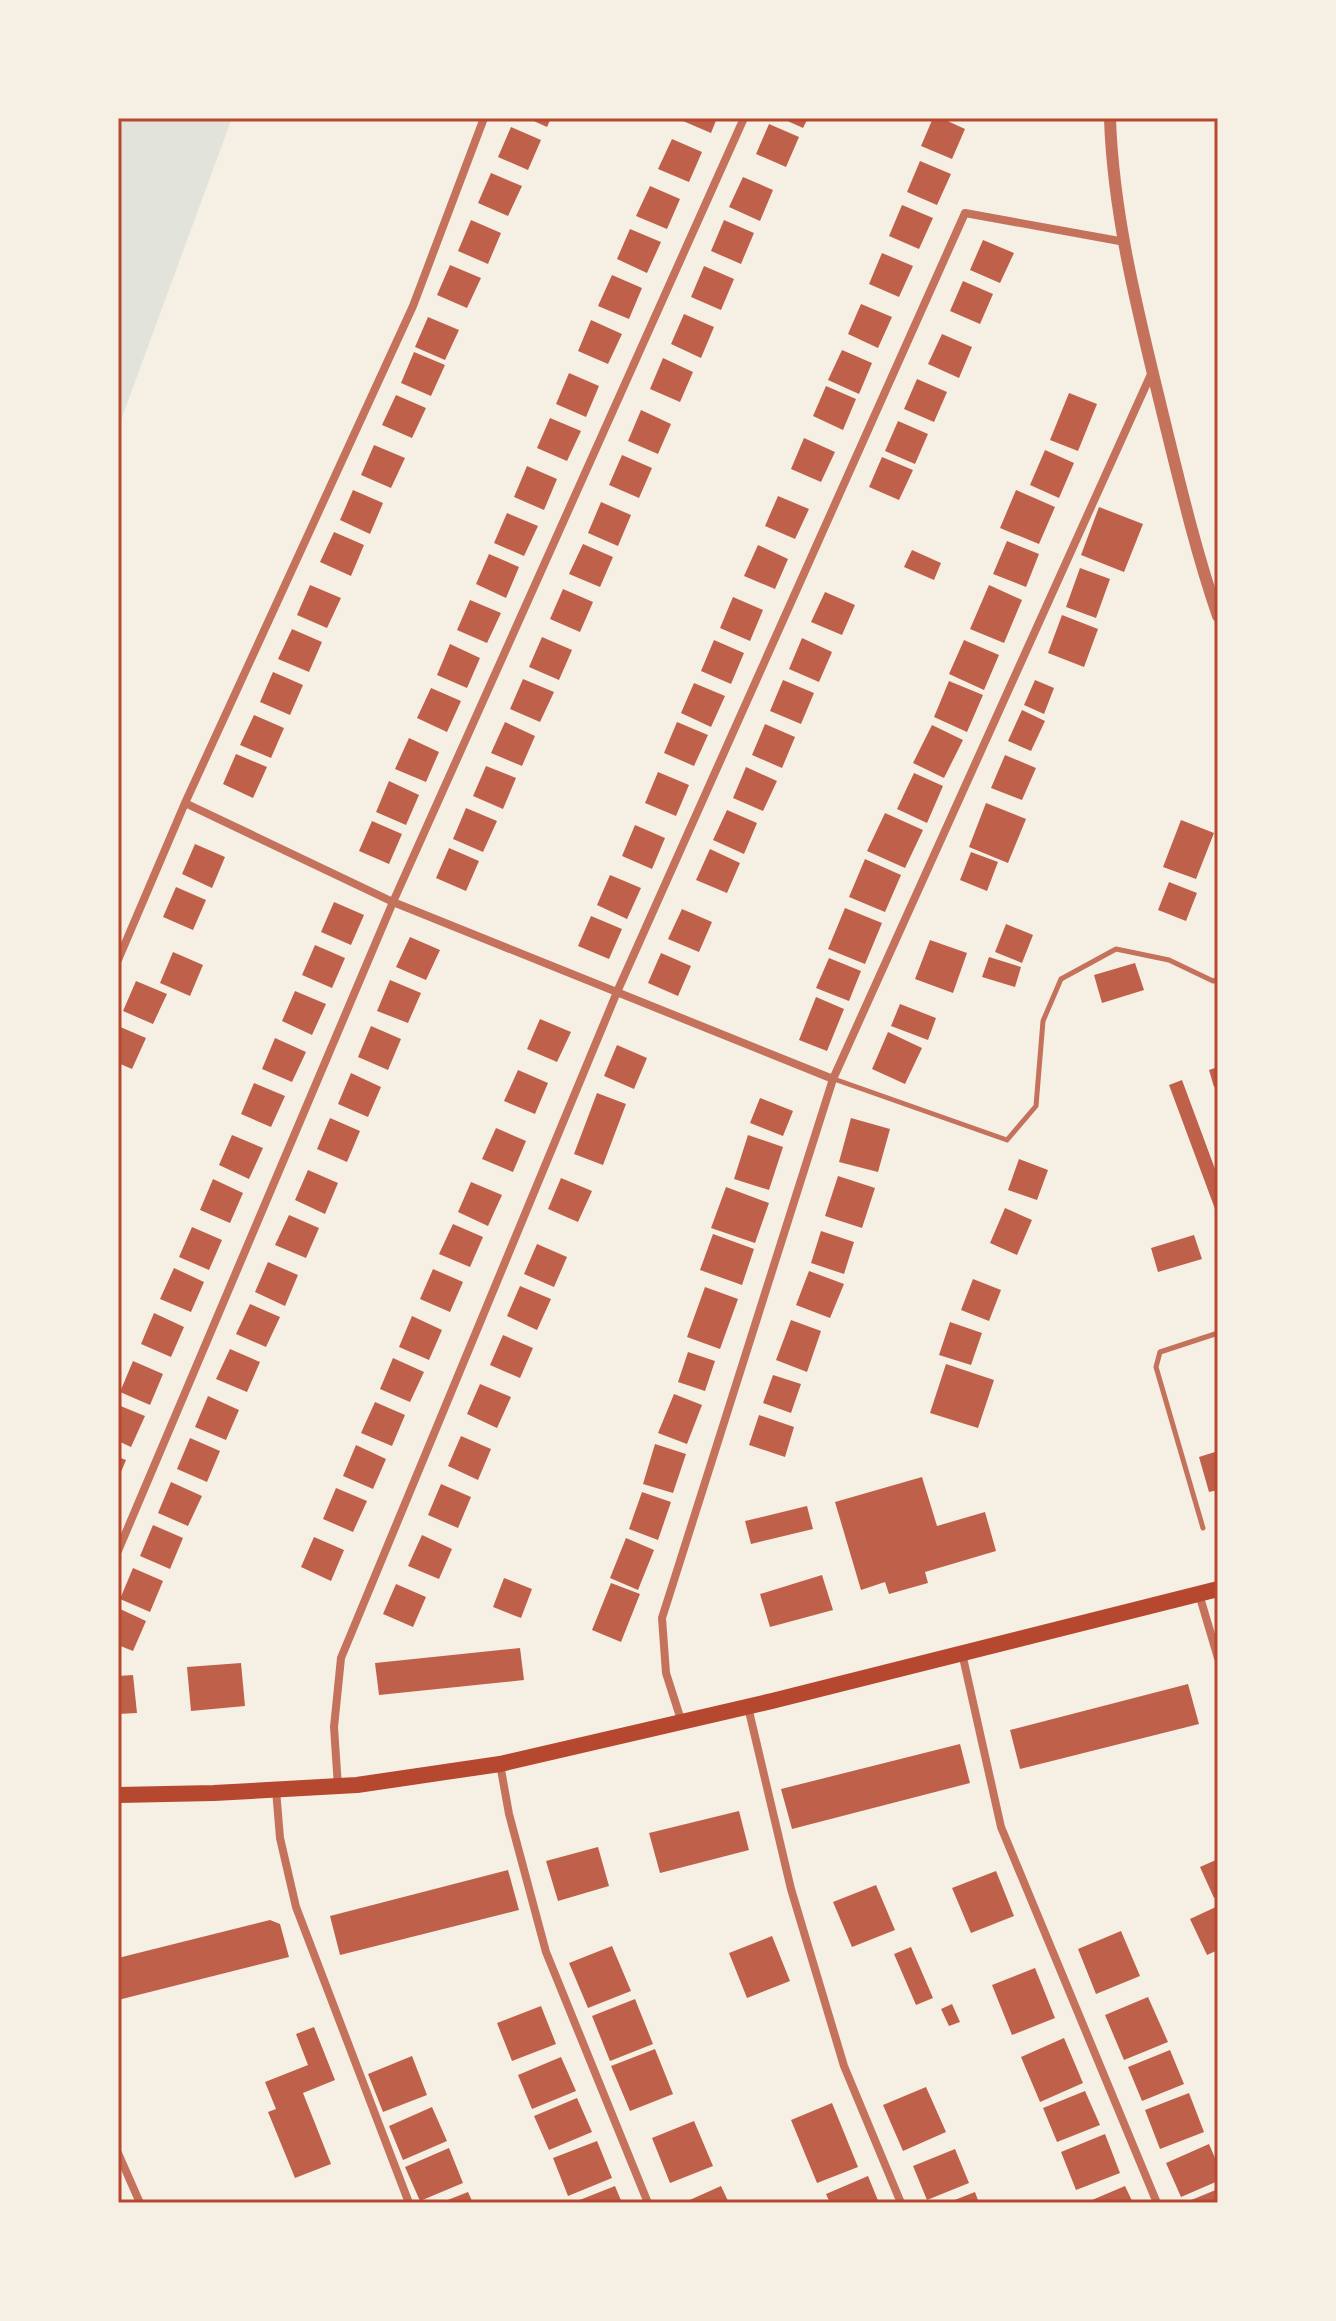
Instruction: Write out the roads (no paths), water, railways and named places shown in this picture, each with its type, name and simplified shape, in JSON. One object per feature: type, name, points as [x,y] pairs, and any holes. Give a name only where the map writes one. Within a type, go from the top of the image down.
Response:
[{"type":"main road","points":[[118,1795],[338,1787],[500,1764],[748,1707],[1218,1589]]},
{"type":"street","points":[[118,960],[185,803],[413,306],[484,118]]},
{"type":"street","points":[[118,1551],[393,902],[744,118]]},
{"type":"street","points":[[1110,118],[1111,148],[1125,242],[1152,371],[1199,561],[1218,616]]},
{"type":"street","points":[[338,1787],[334,1727],[341,1658],[617,992],[965,213],[1125,242]]},
{"type":"street","points":[[682,1723],[666,1673],[662,1618],[833,1079],[1152,371]]},
{"type":"street","points":[[185,803],[393,902],[833,1079]]},
{"type":"street","points":[[1199,1594],[1218,1658]]},
{"type":"street","points":[[962,1652],[1001,1827],[1157,2203]]},
{"type":"street","points":[[748,1707],[791,1889],[844,2066],[901,2203]]},
{"type":"street","points":[[500,1764],[509,1814],[546,1952],[648,2203]]},
{"type":"street","points":[[276,1790],[280,1838],[296,1907],[409,2203]]},
{"type":"street","points":[[118,2153],[140,2203]]},
{"type":"lane","points":[[833,1079],[1007,1140],[1036,1106],[1043,1021],[1061,979],[1116,949],[1169,960],[1213,981],[1218,980]]},
{"type":"lane","points":[[1203,1528],[1156,1367],[1160,1352],[1218,1333]]}]
